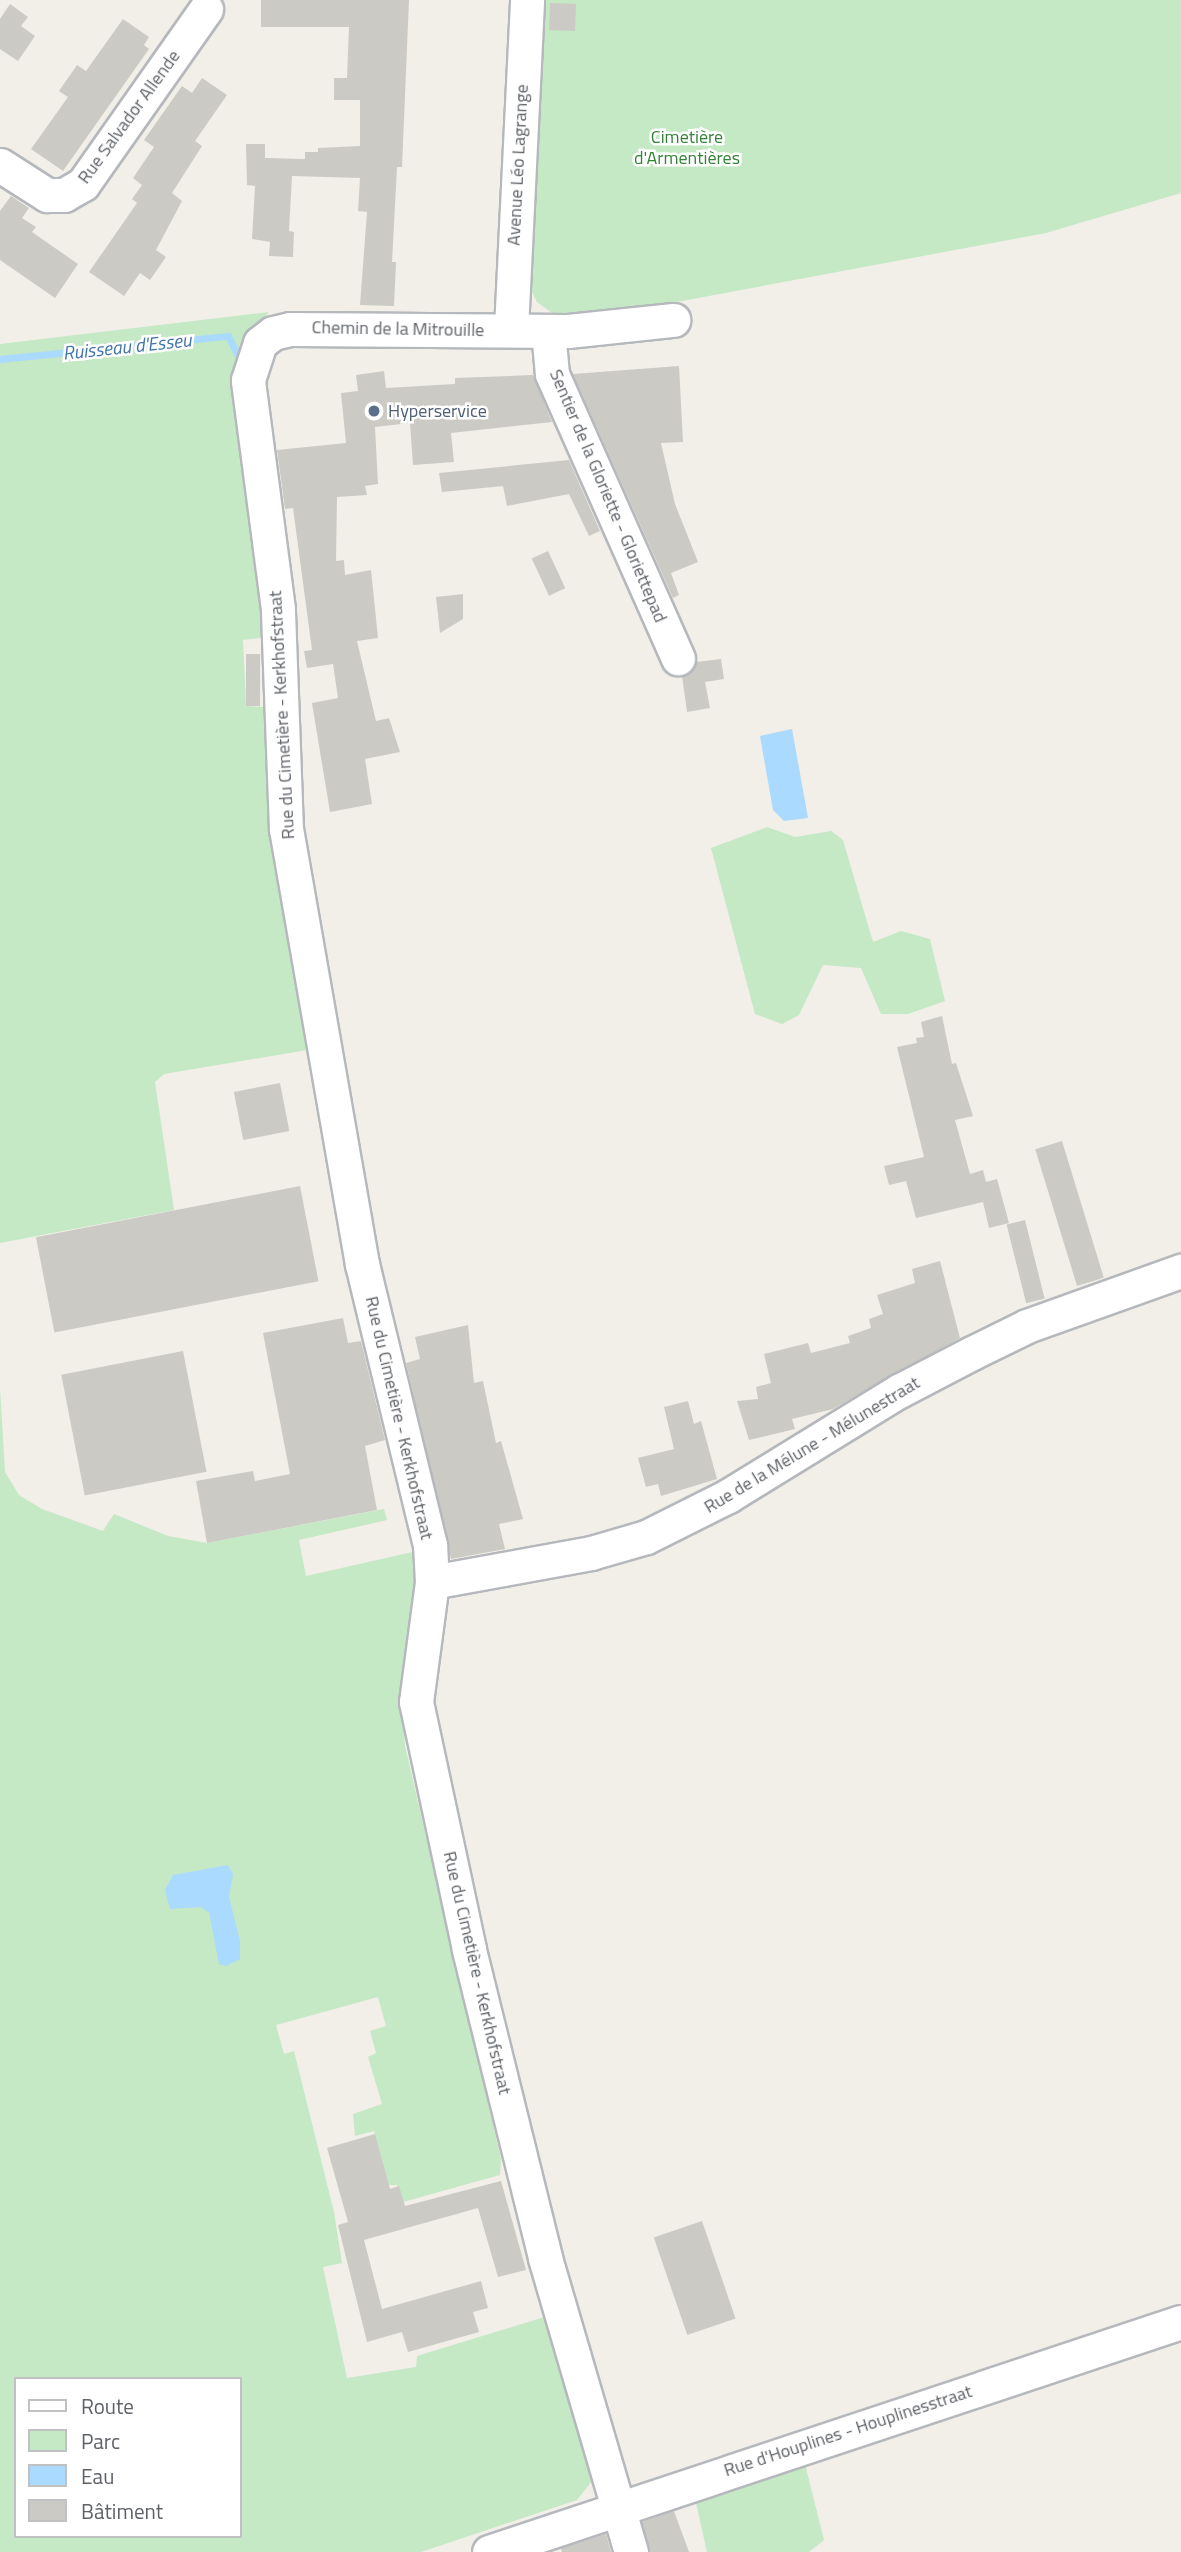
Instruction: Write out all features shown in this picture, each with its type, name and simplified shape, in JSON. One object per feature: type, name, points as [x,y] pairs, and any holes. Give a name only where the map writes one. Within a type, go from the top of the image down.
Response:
[{"type":"street","name":"Avenue Léo Lagrange","points":[[511,330],[527,0]]},
{"type":"street","name":"Rue Salvador Allende","points":[[0,165],[47,195],[73,192],[91,175],[204,3]]},
{"type":"street","points":[[511,330],[548,331],[673,320]]},
{"type":"street","name":"Chemin de la Mitrouille","points":[[286,330],[511,330]]},
{"type":"street","name":"Rue du Cimetière - Kerkhofstraat","points":[[286,330],[268,336],[257,347],[248,380],[278,609],[286,830],[362,1264],[430,1545],[432,1582],[416,1702],[469,1949],[545,2257],[631,2552]]},
{"type":"street","name":"Sentier de la Gloriette - Gloriettepad","points":[[548,331],[552,374],[678,658]]},
{"type":"street","name":"Rue de la Mélune - Mélunestraat","points":[[432,1582],[578,1556],[646,1536],[728,1496],[887,1398],[972,1353],[1027,1326],[1181,1271]]},
{"type":"street","name":"Rue d'Houplines - Houplinesstraat","points":[[508,2549],[618,2509],[1181,2322]]},
{"type":"green space","name":"Cimetière d'Armentières","points":[[545,0],[1181,0],[1181,193],[1046,233],[623,312],[552,313],[537,302],[531,290]]},
{"type":"green space","points":[[269,312],[244,340],[267,637],[243,640],[246,706],[267,707],[313,1049],[164,1074],[155,1082],[174,1210],[0,1243],[0,344]]},
{"type":"green space","points":[[767,827],[795,837],[831,831],[843,840],[873,942],[901,931],[930,939],[945,1001],[908,1014],[881,1014],[861,968],[823,965],[799,1015],[782,1024],[755,1014],[711,848]]},
{"type":"green space","points":[[0,1388],[5,1472],[19,1495],[42,1509],[103,1531],[114,1514],[168,1536],[207,1543],[384,1509],[387,1520],[299,1540],[306,1576],[417,1551],[420,1598],[402,1695],[405,1746],[501,2159],[500,2175],[403,2202],[397,2185],[388,2185],[374,2131],[355,2136],[353,2114],[382,2104],[368,2057],[376,2053],[370,2031],[386,2026],[378,1997],[276,2025],[284,2054],[294,2051],[334,2212],[342,2263],[323,2267],[347,2378],[416,2367],[417,2356],[548,2316],[592,2481],[577,2500],[421,2552],[0,2552]]},
{"type":"green space","points":[[805,2464],[824,2540],[809,2552],[707,2552],[694,2494]]},
{"type":"water","points":[[792,729],[808,818],[784,821],[773,810],[760,736]]},
{"type":"water","points":[[228,1865],[233,1874],[229,1897],[240,1941],[240,1959],[226,1966],[219,1964],[209,1912],[200,1907],[170,1909],[165,1890],[173,1875]]},
{"type":"building","points":[[261,0],[409,0],[402,167],[397,167],[392,262],[396,262],[394,306],[360,305],[367,212],[358,211],[360,178],[292,176],[289,231],[294,232],[293,257],[269,256],[270,242],[252,239],[255,186],[247,185],[246,144],[265,144],[265,158],[305,159],[305,152],[318,152],[318,148],[360,146],[360,100],[334,100],[334,78],[347,78],[349,27],[261,27]]},
{"type":"building","points":[[550,3],[576,4],[575,31],[549,30]]},
{"type":"building","points":[[10,4],[28,17],[21,26],[35,36],[18,61],[0,49],[0,19]]},
{"type":"building","points":[[123,19],[149,37],[144,45],[149,49],[63,171],[31,149],[68,97],[59,91],[77,65],[86,71]]},
{"type":"building","points":[[202,78],[227,95],[195,141],[202,146],[172,193],[182,201],[156,250],[166,257],[150,280],[140,273],[124,296],[89,272],[137,203],[132,199],[142,185],[133,178],[154,147],[144,140],[182,86],[192,93]]},
{"type":"building","points":[[11,196],[29,208],[22,218],[36,227],[32,232],[78,264],[55,298],[0,260],[0,211]]},
{"type":"building","points":[[679,366],[683,442],[661,443],[675,504],[698,562],[671,573],[679,595],[673,598],[573,374]]},
{"type":"building","points":[[384,371],[386,388],[455,384],[455,378],[533,375],[552,422],[451,433],[454,462],[413,465],[410,423],[375,427],[378,484],[365,486],[367,495],[337,497],[336,561],[344,560],[345,575],[371,570],[378,638],[357,641],[376,721],[389,718],[400,752],[365,759],[372,804],[330,812],[312,703],[338,698],[333,664],[307,668],[304,651],[312,650],[293,508],[285,509],[277,450],[346,443],[341,393],[358,391],[356,375]]},
{"type":"building","points":[[569,460],[600,531],[589,536],[569,494],[507,506],[503,486],[442,492],[439,473]]},
{"type":"building","points":[[548,551],[565,588],[549,596],[532,559]]},
{"type":"building","points":[[463,594],[463,619],[440,633],[436,597]]},
{"type":"building","points":[[246,654],[260,654],[260,706],[246,706]]},
{"type":"building","points":[[721,659],[724,679],[705,682],[710,708],[687,712],[682,676],[696,662]]},
{"type":"building","points":[[942,1016],[952,1064],[956,1063],[973,1116],[955,1120],[970,1174],[983,1170],[986,1182],[997,1179],[1009,1223],[989,1228],[983,1202],[916,1218],[906,1181],[889,1185],[884,1166],[924,1157],[897,1047],[917,1043],[916,1038],[924,1037],[921,1022]]},
{"type":"building","points":[[280,1083],[289,1131],[243,1140],[234,1092]]},
{"type":"building","points":[[1062,1141],[1104,1278],[1077,1286],[1035,1149]]},
{"type":"building","points":[[300,1186],[319,1281],[54,1333],[36,1237]]},
{"type":"building","points":[[1025,1220],[1045,1299],[1026,1303],[1007,1225]]},
{"type":"building","points":[[940,1261],[960,1338],[833,1409],[792,1419],[795,1429],[749,1440],[737,1401],[758,1399],[756,1387],[771,1383],[764,1354],[808,1343],[811,1353],[850,1343],[848,1336],[871,1328],[869,1319],[883,1314],[877,1295],[915,1283],[912,1269]]},
{"type":"building","points":[[343,1318],[348,1343],[361,1341],[385,1440],[365,1446],[377,1510],[207,1543],[196,1481],[253,1471],[255,1481],[290,1474],[263,1333]]},
{"type":"building","points":[[468,1325],[474,1383],[483,1381],[496,1443],[501,1441],[523,1519],[499,1524],[505,1549],[451,1559],[406,1363],[420,1359],[415,1337]]},
{"type":"building","points":[[183,1351],[206,1472],[85,1495],[61,1375]]},
{"type":"building","points":[[688,1401],[694,1424],[701,1421],[717,1479],[661,1496],[658,1484],[646,1487],[638,1458],[674,1449],[664,1407]]},
{"type":"building","points":[[375,2134],[390,2189],[399,2186],[405,2206],[501,2181],[526,2270],[498,2277],[478,2208],[364,2240],[382,2309],[481,2281],[488,2308],[473,2312],[479,2332],[408,2352],[402,2332],[367,2342],[338,2225],[348,2222],[327,2148]]},
{"type":"building","points":[[702,2221],[736,2318],[687,2335],[654,2238]]},
{"type":"building","points":[[674,2511],[689,2552],[650,2552],[642,2522]]},
{"type":"building","points":[[606,2534],[611,2552],[562,2552],[561,2548]]},
{"type":"waterway","name":"Ruisseau d'Esseu","points":[[0,359],[228,336],[240,360]]},
{"type":"place","name":"Hyperservice","points":[[374,411]]}]
